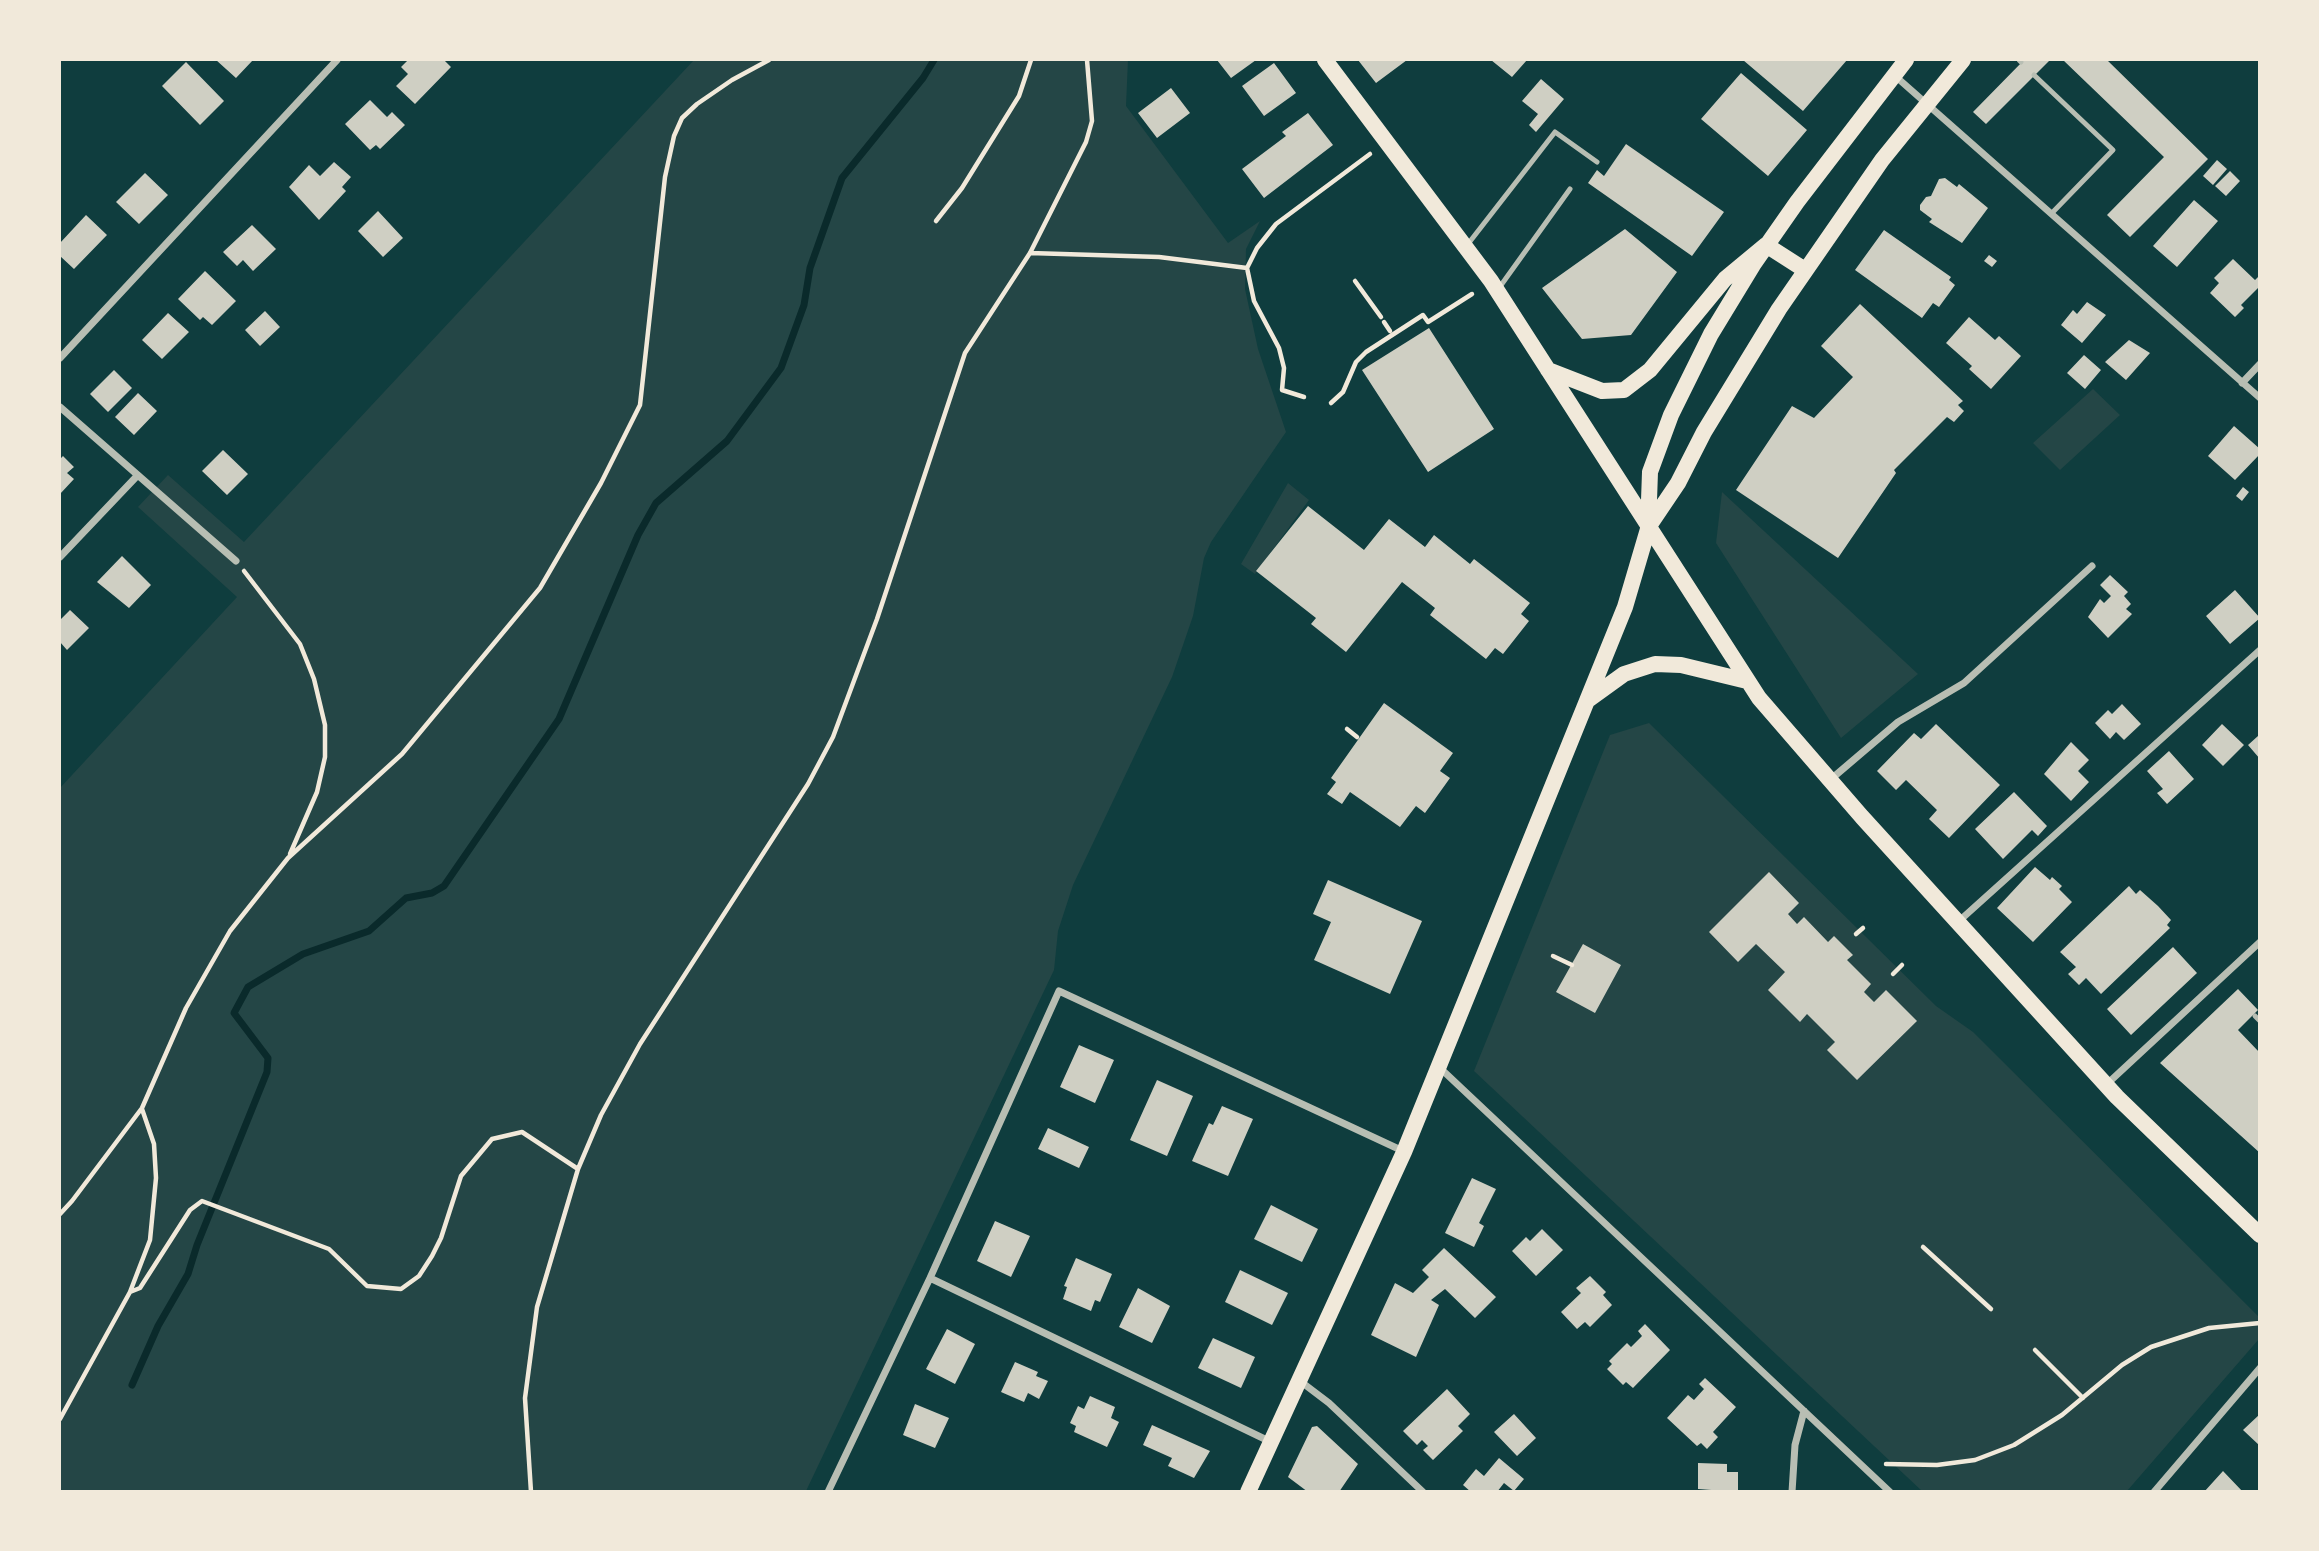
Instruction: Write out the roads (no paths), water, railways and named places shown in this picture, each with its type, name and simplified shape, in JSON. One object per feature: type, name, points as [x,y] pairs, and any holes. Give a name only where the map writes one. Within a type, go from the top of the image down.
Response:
[{"type":"main road","points":[[1325,60],[1497,290],[1747,681],[1829,780],[2106,1085],[2259,1235]]},
{"type":"main road","points":[[1248,1492],[1404,1152],[1625,607],[1648,528],[1650,472],[1666,426],[1712,334],[1766,245],[1906,60]]},
{"type":"main road","points":[[1648,528],[1678,483],[1753,350],[1805,271],[1926,103],[1963,60]]},
{"type":"main road","points":[[1766,245],[1805,271]]},
{"type":"main road","points":[[1548,370],[1602,391],[1619,391],[1631,386],[1650,369],[1725,279],[1766,245]]},
{"type":"main road","points":[[1588,699],[1624,674],[1656,664],[1682,665],[1747,681]]},
{"type":"street","points":[[60,358],[337,60]]},
{"type":"street","points":[[1894,75],[2259,398]]},
{"type":"street","points":[[2242,383],[2259,364]]},
{"type":"street","points":[[60,407],[236,561]]},
{"type":"street","points":[[60,556],[137,476]]},
{"type":"street","points":[[1829,780],[1898,722],[1964,683],[2092,566]]},
{"type":"street","points":[[1958,922],[2259,650]]},
{"type":"street","points":[[2106,1085],[2259,942]]},
{"type":"street","points":[[828,1492],[930,1278],[1059,991],[1404,1152]]},
{"type":"street","points":[[1438,1067],[1890,1492]]},
{"type":"street","points":[[930,1278],[1271,1442]]},
{"type":"street","points":[[2154,1492],[2259,1368]]},
{"type":"street","points":[[1299,1381],[1329,1403],[1423,1492]]},
{"type":"street","points":[[1792,1492],[1795,1445],[1804,1411]]},
{"type":"lane","points":[[2034,75],[2113,150],[2051,214]]},
{"type":"lane","points":[[1466,247],[1555,132],[1597,162]]},
{"type":"lane","points":[[1497,290],[1570,189]]},
{"type":"waterway","points":[[132,1385],[158,1326],[188,1274],[197,1245],[267,1072],[268,1058],[234,1013],[248,987],[303,954],[369,931],[406,898],[432,893],[444,886],[559,719],[638,535],[656,503],[727,441],[781,368],[804,305],[810,268],[842,178],[923,78],[934,60]]}]
